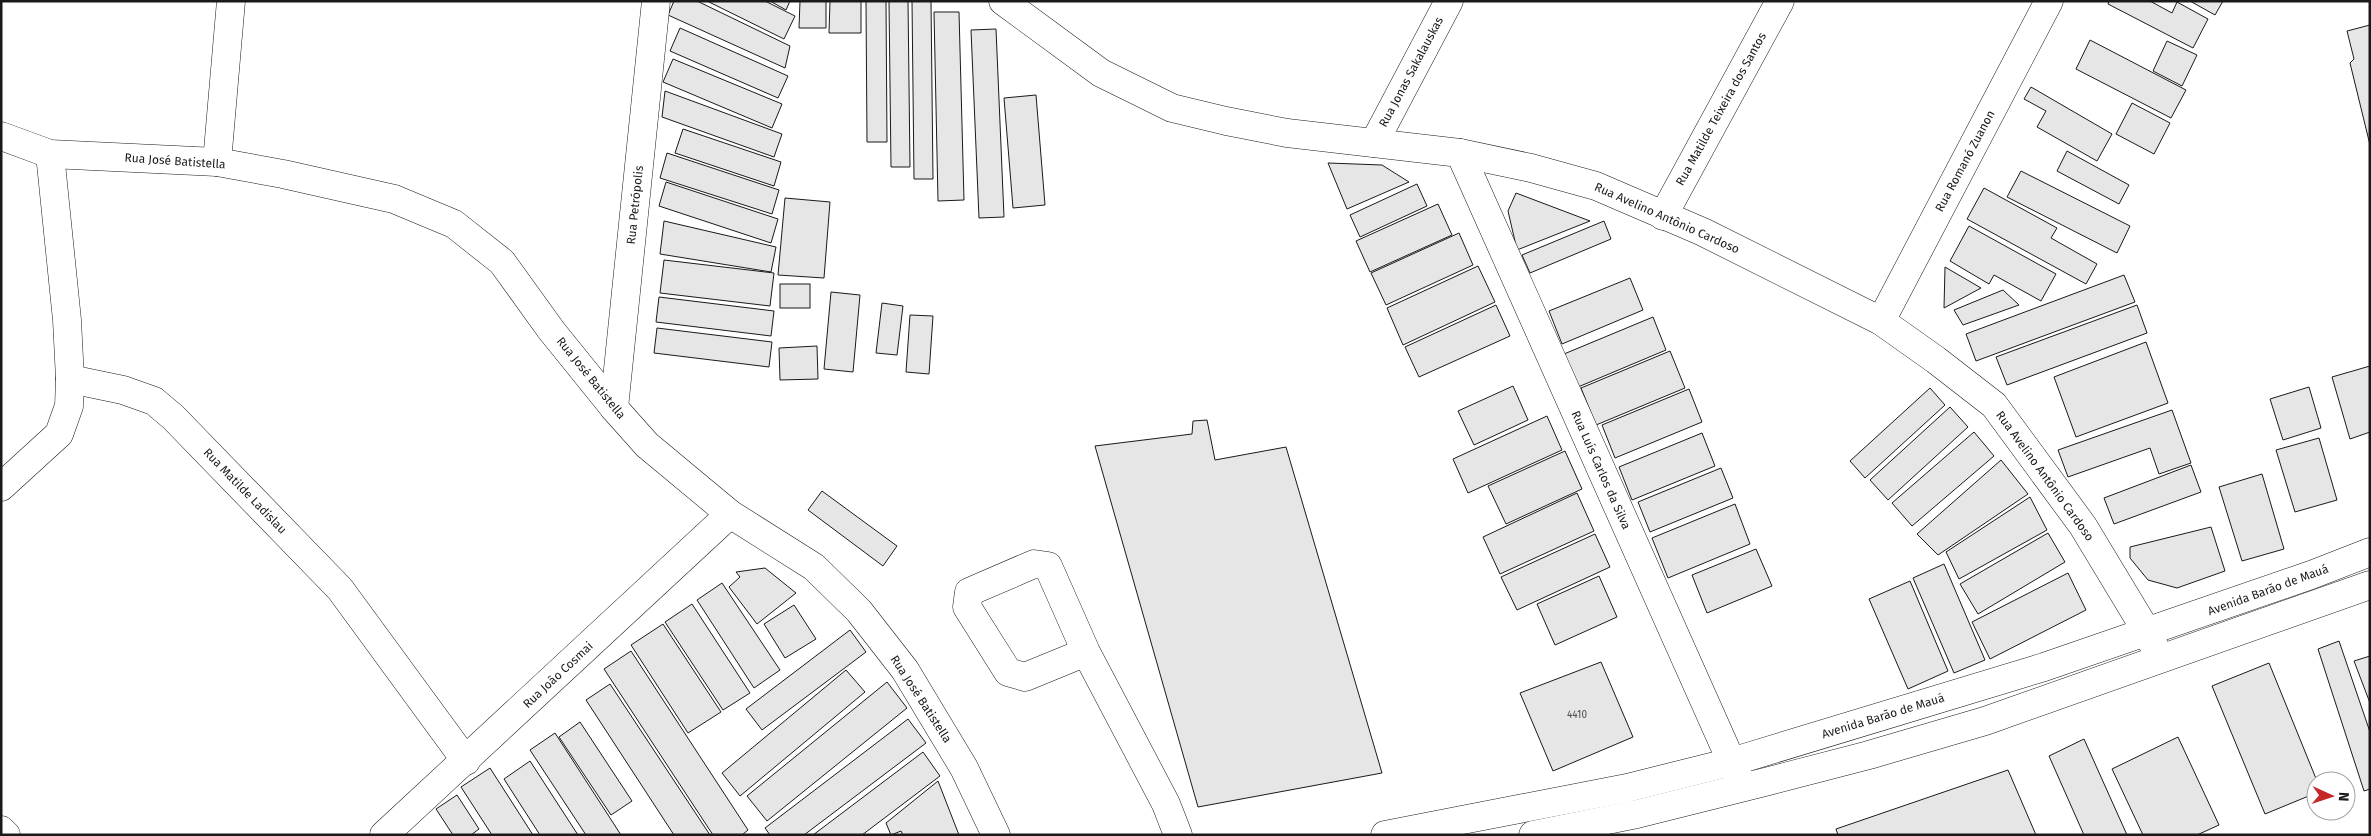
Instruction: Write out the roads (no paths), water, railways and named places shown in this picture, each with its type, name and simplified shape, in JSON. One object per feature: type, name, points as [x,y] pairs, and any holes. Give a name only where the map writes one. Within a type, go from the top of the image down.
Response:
[{"type":"street","points":[[217,162],[232,1]]},
{"type":"street","name":"Rua Petrópolis","points":[[614,408],[656,1]]},
{"type":"street","name":"Rua Jonas Sakalauskas","points":[[1374,142],[1449,1]]},
{"type":"street","name":"Rua Matilde Teixeira dos Santos","points":[[1663,216],[1780,1]]},
{"type":"street","name":"Rua Romanó Zuanon","points":[[1880,321],[2049,1]]},
{"type":"street","name":"Rua Avelino Antônio Cardoso","points":[[1020,6],[1101,73],[1172,108],[1287,133],[1460,153],[1531,168],[1596,186],[1703,232],[1880,321],[1936,360],[1994,406],[2083,526],[2147,632],[2160,658]]},
{"type":"street","name":"Rua José Batistella","points":[[1,136],[50,154],[217,162],[394,200],[454,224],[502,262],[551,330],[614,408],[647,445],[730,514],[814,567],[859,611],[905,670],[964,768],[996,835]]},
{"type":"street","name":"Rua Luís Carlos da Silva","points":[[1460,153],[1743,787]]},
{"type":"street","points":[[1,487],[59,434],[69,406],[70,379],[50,154]]},
{"type":"street","name":"Rua Matilde Ladislau","points":[[70,379],[122,390],[154,401],[173,417],[340,589],[466,761]]},
{"type":"street","name":"Rua João Cosmai","points":[[384,835],[466,761],[730,514]]},
{"type":"street","name":"Avenida Barão de Mauá","points":[[1384,835],[1627,788],[1731,762],[2044,667],[2311,575],[2370,552]]},
{"type":"street","points":[[1086,652],[1025,677],[1008,672],[967,607],[969,592],[1034,564],[1048,566],[1086,652],[1166,804],[1178,835]]},
{"type":"street","points":[[1533,835],[1638,814],[1869,755],[1985,721],[2370,585]]},
{"type":"street","points":[[1,830],[6,835]]}]
